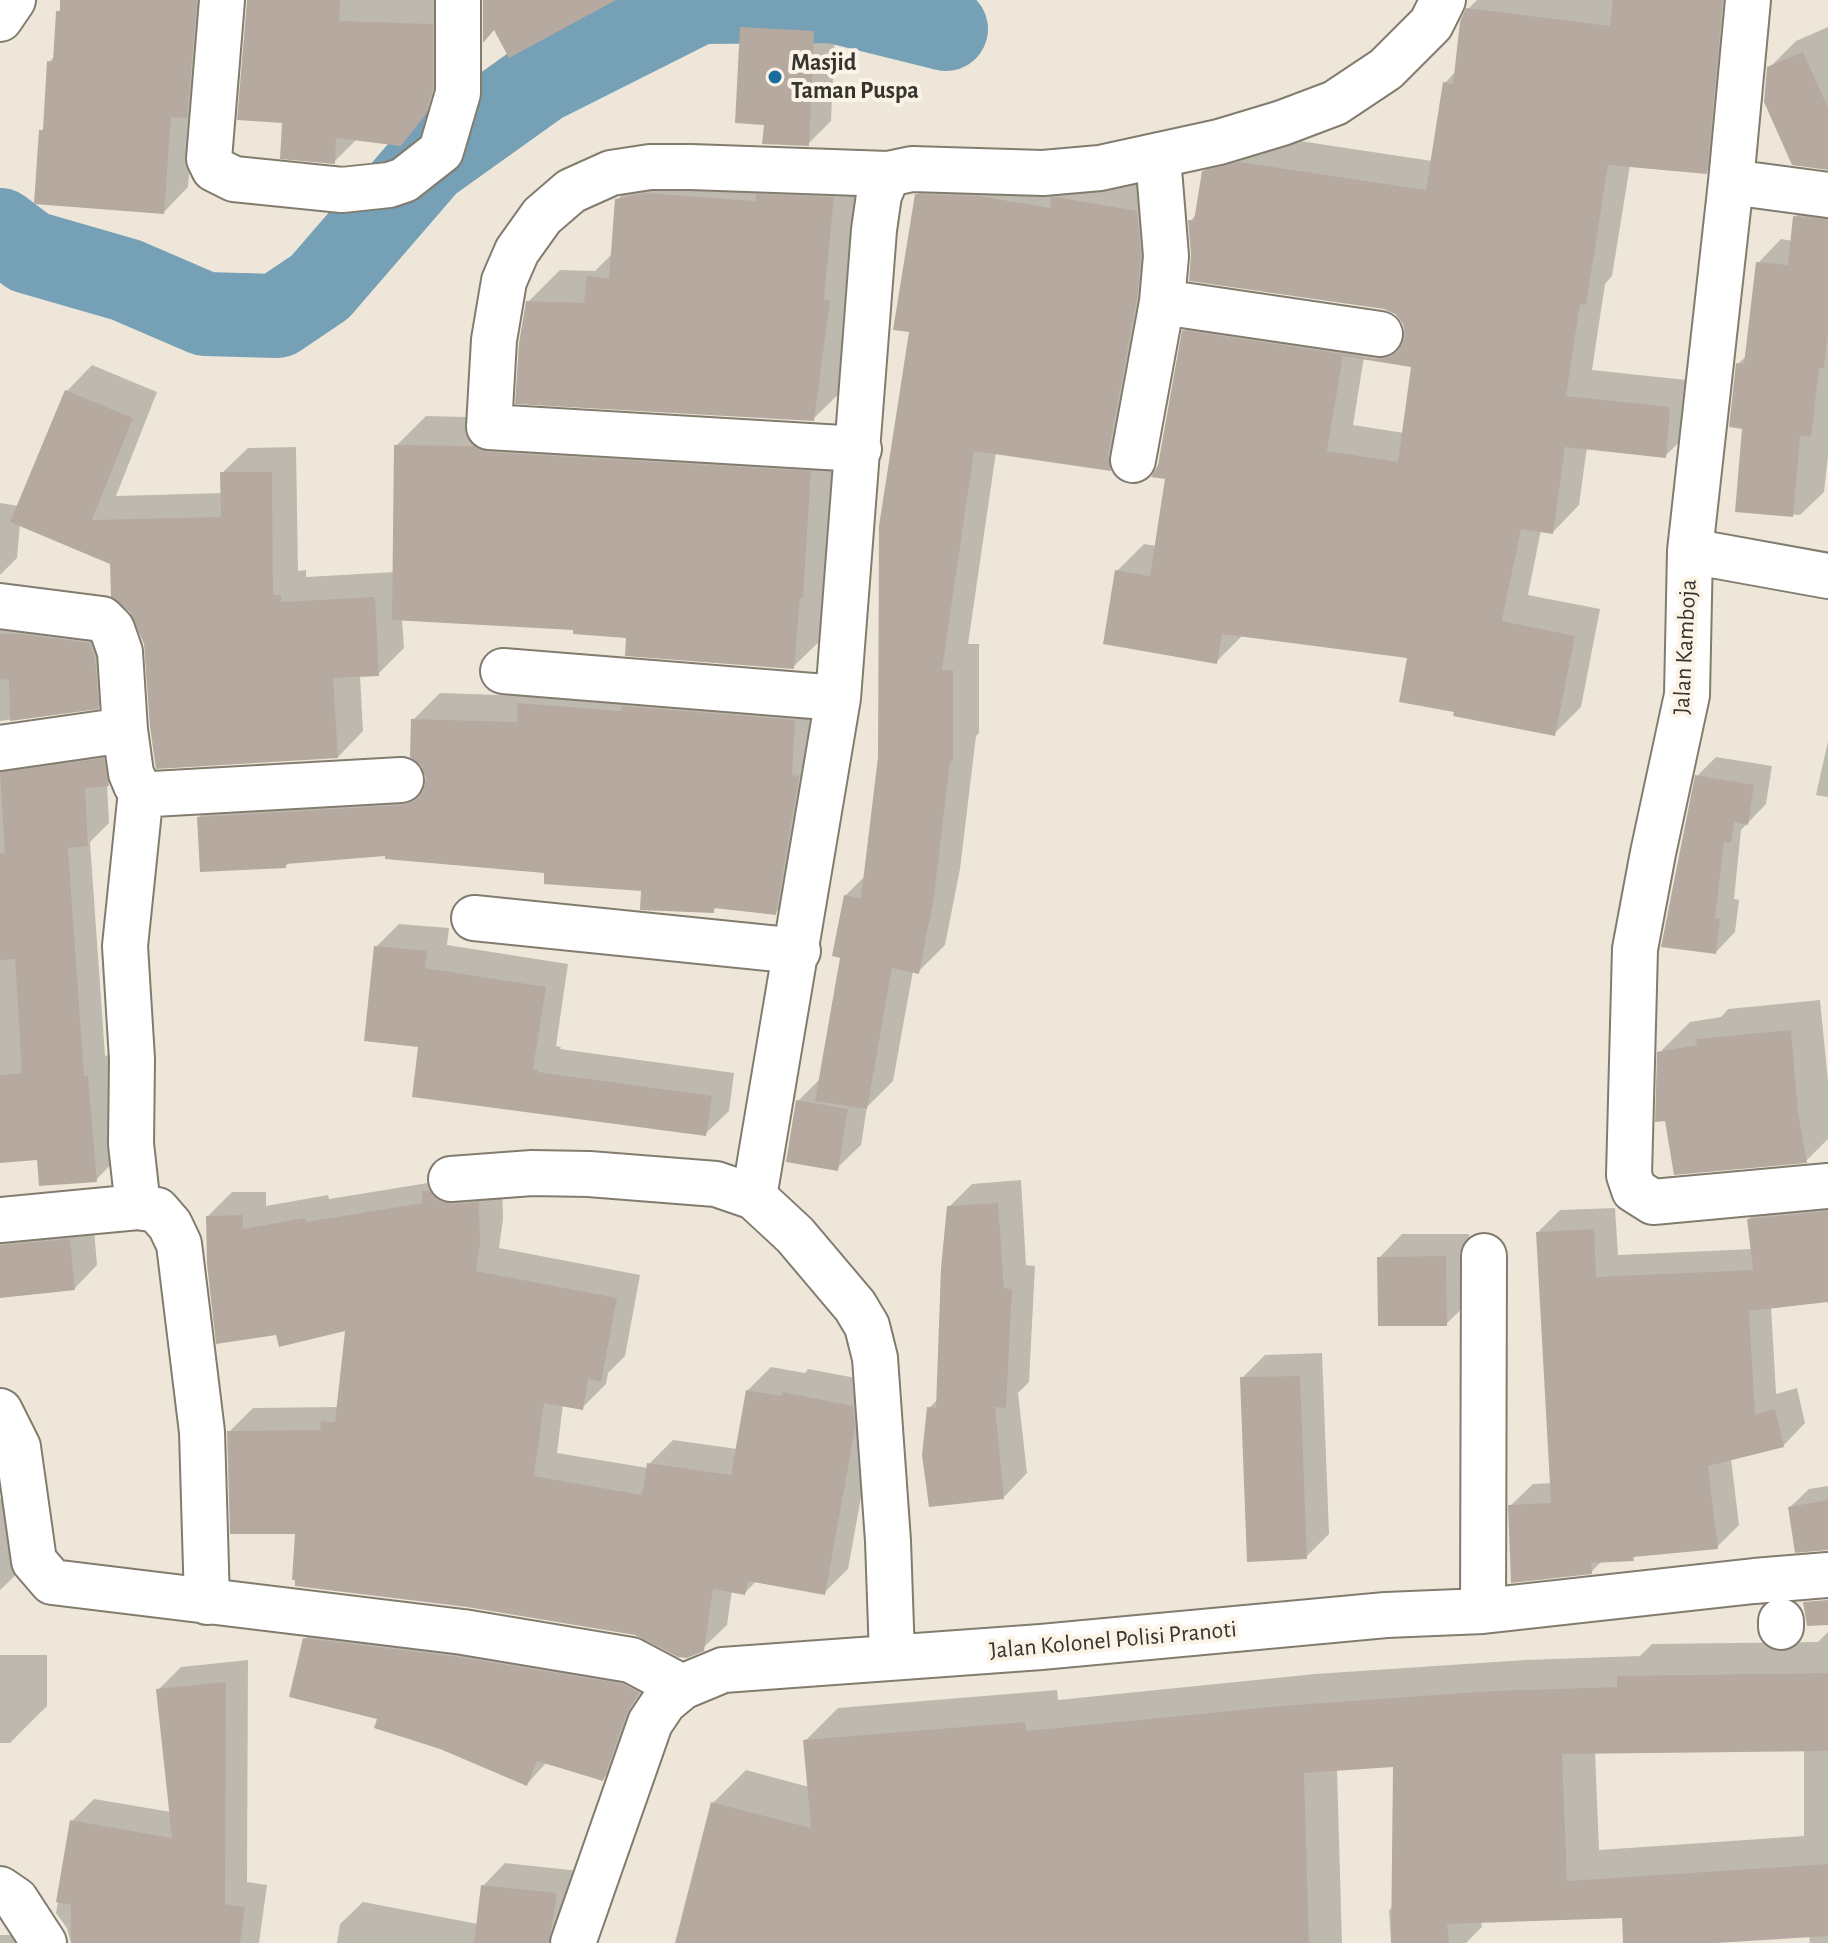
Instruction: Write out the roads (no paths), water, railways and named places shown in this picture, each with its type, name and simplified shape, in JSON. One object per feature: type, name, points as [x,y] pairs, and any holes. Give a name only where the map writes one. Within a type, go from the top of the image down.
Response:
[{"type":"street","points":[[0,19],[13,0]]},
{"type":"street","points":[[222,0],[209,159],[214,169],[234,179],[342,190],[389,185],[404,180],[441,151],[458,93],[458,0]]},
{"type":"street","points":[[859,449],[489,427],[494,340],[504,281],[517,251],[542,216],[571,191],[611,173],[650,167],[888,174],[912,169],[1043,173],[1100,168],[1158,157],[1282,123],[1335,103],[1386,69],[1431,24],[1443,0]]},
{"type":"street","name":"Jalan Kamboja","points":[[1748,0],[1690,551],[1687,695],[1635,949],[1629,1175],[1634,1190],[1653,1202],[1828,1186]]},
{"type":"street","points":[[1133,460],[1162,302],[1166,256],[1158,157]]},
{"type":"street","points":[[754,1197],[798,951],[838,698],[874,230],[879,195],[888,174]]},
{"type":"street","points":[[1731,182],[1828,195]]},
{"type":"street","points":[[1162,302],[1380,334]]},
{"type":"street","points":[[1690,551],[1828,576]]},
{"type":"street","points":[[0,606],[102,619],[112,629],[120,652],[131,773],[141,791],[125,946],[132,1059],[131,1144],[138,1207]]},
{"type":"street","points":[[503,671],[838,698]]},
{"type":"street","points":[[0,748],[125,730]]},
{"type":"street","points":[[141,791],[179,794],[401,780]]},
{"type":"street","points":[[474,918],[798,951]]},
{"type":"street","points":[[451,1179],[532,1173],[667,1178],[716,1184],[754,1197],[795,1235],[855,1306],[867,1326],[875,1358],[892,1656]]},
{"type":"street","points":[[0,1220],[138,1207],[157,1210],[170,1225],[179,1244],[202,1432],[207,1602]]},
{"type":"street","points":[[1483,1611],[1484,1256]]},
{"type":"street","points":[[0,1411],[18,1447],[34,1561],[52,1582],[463,1632],[631,1660],[682,1687]]},
{"type":"street","name":"Jalan Kolonel Polisi Pranoti","points":[[573,1943],[650,1723],[664,1702],[682,1687],[723,1670],[1041,1647],[1386,1615],[1483,1611],[1828,1575]]},
{"type":"street","points":[[0,1889],[16,1900],[44,1943]]},
{"type":"waterway","points":[[0,230],[29,252],[126,280],[205,314],[277,316],[320,287],[428,162],[540,82],[699,2],[833,1],[946,29]]},
{"type":"place","name":"Masjid Taman Puspa","points":[[775,77]]}]
